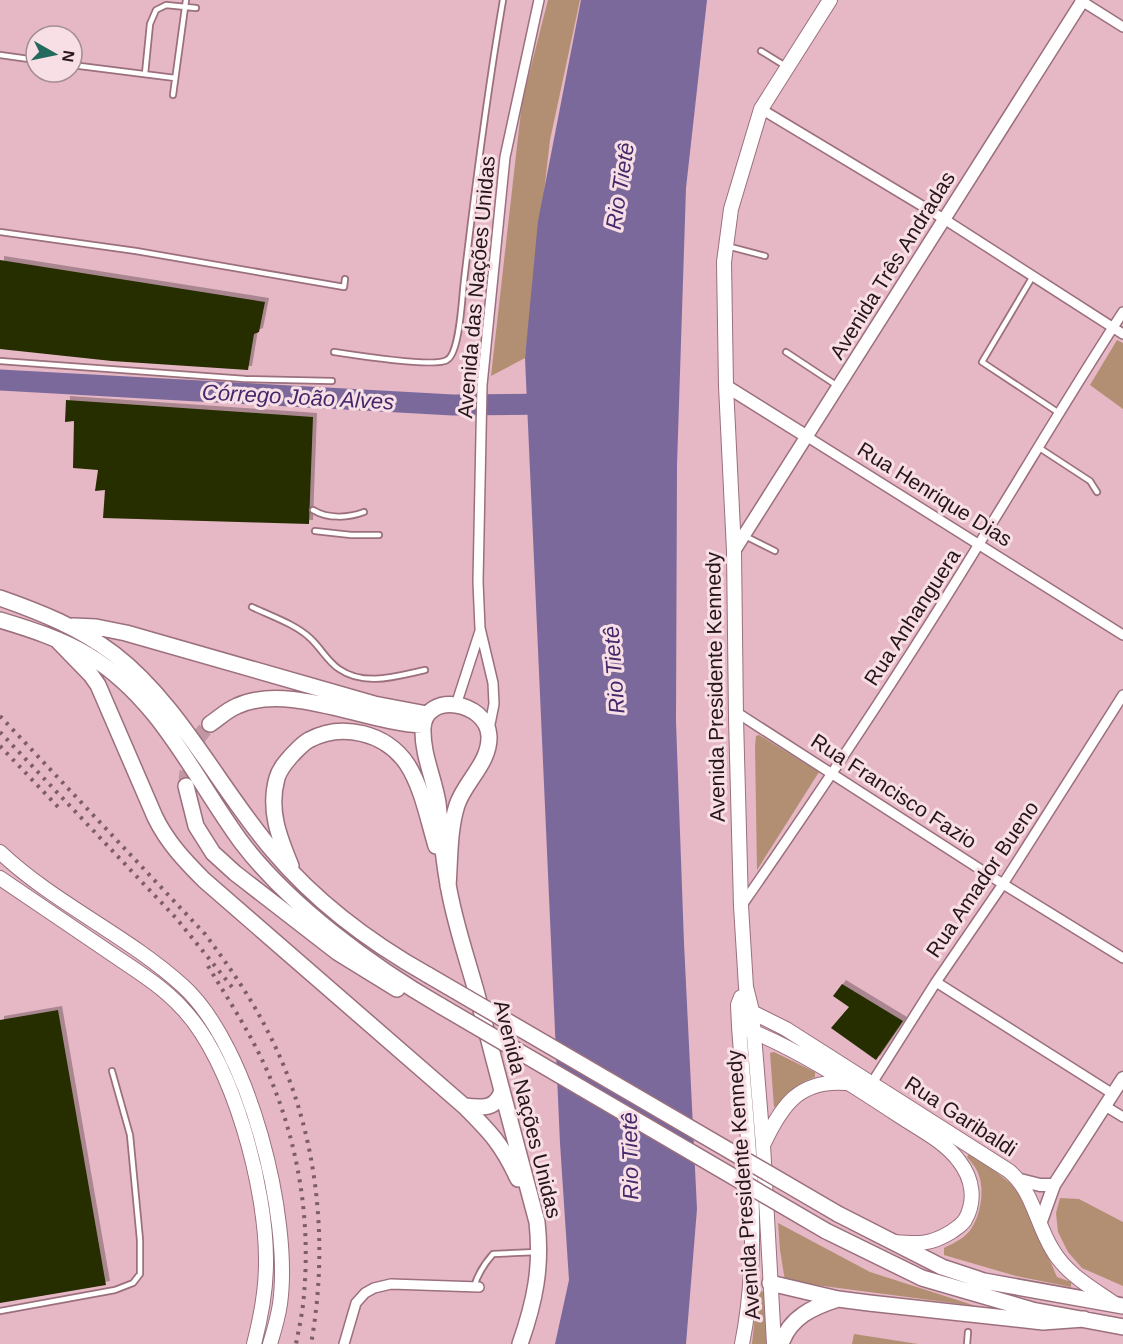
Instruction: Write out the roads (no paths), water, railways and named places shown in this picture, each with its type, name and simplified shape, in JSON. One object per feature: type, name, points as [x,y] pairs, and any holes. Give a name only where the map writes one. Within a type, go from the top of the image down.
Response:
[{"type":"main road","name":"Avenida Presidente Kennedy","points":[[774,1344],[763,1145],[752,1011],[746,987],[741,906],[734,551],[726,386],[724,262],[731,209],[761,110],[830,0]]},
{"type":"main road","points":[[0,598],[69,626],[114,654],[154,693],[186,731],[274,853],[324,903],[384,948],[838,1214],[942,1267],[984,1281],[1120,1306]]},
{"type":"main road","points":[[0,620],[56,639],[89,656],[141,698],[160,720],[243,843],[277,883],[348,944],[421,994],[826,1231],[922,1278],[1032,1310],[1123,1327]]},
{"type":"main road","points":[[69,626],[96,627],[126,633],[425,719]]},
{"type":"main road","points":[[56,639],[98,685],[154,817],[166,838],[181,856],[237,909],[375,1027],[464,1106],[496,1138],[506,1152],[537,1222]]},
{"type":"main road","points":[[210,724],[237,706],[270,697],[316,703],[402,724],[425,719],[441,706],[456,705],[475,711],[481,717],[489,733]]},
{"type":"main road","name":"Avenida Nações Unidas","points":[[425,719],[424,745],[436,790],[448,886],[537,1222],[539,1274],[532,1310],[520,1344]]},
{"type":"main road","points":[[294,873],[274,819],[273,801],[277,776],[283,765],[309,740],[340,731],[357,731],[372,736],[396,751],[406,763],[414,780],[448,886]]},
{"type":"main road","name":"Avenida Nações Unidas","points":[[448,886],[457,806],[467,783],[487,753],[489,733]]},
{"type":"main road","points":[[414,780],[426,788],[436,790],[456,789],[467,783]]},
{"type":"main road","points":[[186,786],[196,826],[213,853],[235,873],[337,952],[393,987],[406,993],[421,994]]},
{"type":"main road","points":[[0,852],[24,873],[160,967],[197,1000],[222,1037],[236,1067],[259,1131],[275,1197],[282,1251],[281,1303],[270,1344]]},
{"type":"main road","points":[[0,878],[153,982],[191,1018],[215,1052],[252,1158],[260,1197],[266,1263],[265,1289],[254,1344]]},
{"type":"main road","name":"Avenida Presidente Kennedy","points":[[742,1344],[750,1302],[752,1266],[751,1191],[738,1026],[738,1005],[746,987]]},
{"type":"main road","name":"Rua Garibaldi","points":[[738,1005],[786,1029],[987,1156],[1020,1180],[1052,1249],[1065,1267],[1085,1284],[1120,1306]]},
{"type":"main road","name":"Rua Garibaldi","points":[[738,1026],[754,1032],[850,1084],[947,1147],[960,1162],[970,1179],[972,1196],[970,1210],[963,1224],[933,1242],[917,1244],[892,1242]]},
{"type":"main road","points":[[763,1145],[774,1122],[787,1104],[803,1089],[829,1082],[850,1084]]},
{"type":"main road","points":[[464,1106],[483,1109],[492,1106],[498,1100],[502,1090]]},
{"type":"main road","points":[[752,1266],[770,1283],[838,1299],[1043,1322],[1084,1319]]},
{"type":"main road","points":[[781,1344],[784,1335],[804,1313],[838,1299]]},
{"type":"street","name":"Avenida das Nações Unidas","points":[[480,628],[478,582],[482,384],[505,157],[539,0]]},
{"type":"street","points":[[1082,0],[1123,27]]},
{"type":"street","name":"Avenida Três Andradas","points":[[734,551],[1082,0]]},
{"type":"street","points":[[761,110],[944,219],[1123,334]]},
{"type":"street","name":"Rua Anhanguera","points":[[741,906],[833,773],[979,545],[1123,312]]},
{"type":"street","name":"Rua Henrique Dias","points":[[726,386],[1123,635]]},
{"type":"street","points":[[456,705],[480,628]]},
{"type":"street","points":[[480,628],[493,683],[494,704],[489,733]]},
{"type":"street","name":"Rua Amador Bueno","points":[[872,1083],[936,982],[1003,884],[1123,695]]},
{"type":"street","name":"Rua Francisco Fazio","points":[[736,712],[1003,884],[1123,958]]},
{"type":"street","points":[[936,982],[1113,1094]]},
{"type":"street","points":[[1040,1224],[1054,1185],[1123,1078]]},
{"type":"street","points":[[1105,1106],[1123,1117]]},
{"type":"street","points":[[1020,1180],[1040,1185],[1054,1185]]},
{"type":"street","points":[[344,1344],[356,1303],[365,1293],[374,1288],[391,1284],[476,1287]]},
{"type":"lane","points":[[334,352],[428,363],[446,362],[452,356],[458,334],[471,221],[503,0]]},
{"type":"lane","points":[[173,96],[186,3]]},
{"type":"lane","points":[[145,74],[150,24],[156,10],[166,5],[186,3],[196,8]]},
{"type":"lane","points":[[761,51],[788,67]]},
{"type":"lane","points":[[0,55],[24,58]]},
{"type":"lane","points":[[84,66],[175,78]]},
{"type":"lane","points":[[0,232],[136,251],[344,287],[345,279]]},
{"type":"lane","points":[[726,246],[765,256]]},
{"type":"lane","points":[[1033,276],[982,362],[1059,413]]},
{"type":"lane","points":[[786,352],[838,386]]},
{"type":"lane","points":[[0,361],[245,379],[332,381]]},
{"type":"lane","points":[[1038,447],[1090,480],[1096,492]]},
{"type":"lane","points":[[313,510],[350,518],[364,512]]},
{"type":"lane","points":[[315,531],[379,535]]},
{"type":"lane","points":[[744,536],[775,551]]},
{"type":"lane","points":[[252,607],[286,623],[310,638],[323,655],[339,669],[356,677],[382,680],[425,670]]},
{"type":"lane","points":[[0,1311],[115,1290],[133,1283],[140,1274],[140,1240],[130,1136],[112,1071]]},
{"type":"lane","points":[[476,1287],[477,1276],[494,1254],[539,1252]]},
{"type":"lane","points":[[967,1344],[968,1332]]},
{"type":"water","name":"Rio Tietê","points":[[581,0],[707,0],[686,188],[677,465],[676,722],[697,1209],[686,1344],[555,1344],[569,1280],[560,1143],[525,358],[538,221]]},
{"type":"waterway","name":"Córrego João Alves","points":[[0,380],[453,405],[554,404]]},
{"type":"tunnel","points":[[186,786],[187,769],[192,752],[199,737],[210,724]]},
{"type":"railway","points":[[0,716],[205,934],[238,981],[267,1030],[298,1104],[315,1183],[319,1224],[319,1264],[317,1304],[311,1344]]},
{"type":"railway","points":[[0,732],[176,918],[232,987]]},
{"type":"railway","points":[[0,746],[60,809]]},
{"type":"railway","points":[[208,966],[265,1066],[286,1121],[293,1149],[303,1206],[306,1265],[301,1319],[296,1344]]}]
